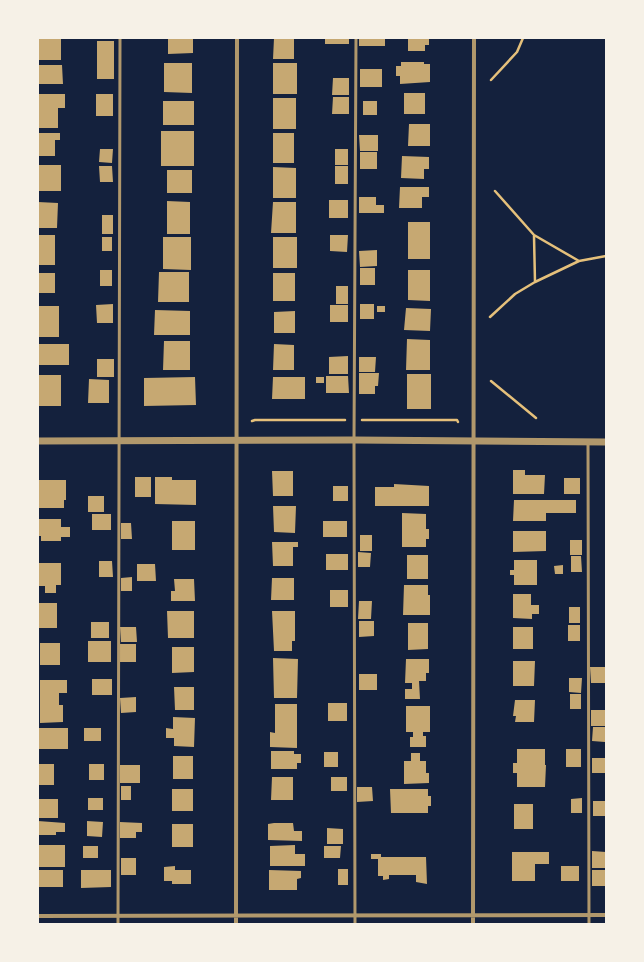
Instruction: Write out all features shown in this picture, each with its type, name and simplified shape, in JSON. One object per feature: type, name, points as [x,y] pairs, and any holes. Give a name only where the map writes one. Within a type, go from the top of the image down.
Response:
[{"type":"street","points":[[236,924],[237,38]]},
{"type":"street","points":[[473,924],[474,38]]},
{"type":"street","points":[[38,441],[354,440],[606,442]]},
{"type":"street","points":[[38,916],[606,915]]},
{"type":"lane","points":[[118,924],[120,38]]},
{"type":"lane","points":[[355,924],[354,440],[356,38]]},
{"type":"lane","points":[[588,442],[589,924]]},
{"type":"path","points":[[491,80],[517,52],[523,38]]},
{"type":"path","points":[[495,190],[534,235],[579,261]]},
{"type":"path","points":[[534,235],[535,282]]},
{"type":"path","points":[[490,317],[493,316],[516,294],[535,282],[579,261],[606,256]]},
{"type":"path","points":[[491,381],[536,418]]},
{"type":"building","points":[[38,38],[61,38],[61,60],[38,60]]},
{"type":"building","points":[[168,38],[193,38],[193,53],[168,54]]},
{"type":"building","points":[[274,38],[294,38],[294,59],[273,59]]},
{"type":"building","points":[[325,38],[349,38],[349,44],[325,44]]},
{"type":"building","points":[[359,38],[385,38],[385,46],[359,46]]},
{"type":"building","points":[[408,38],[429,38],[429,45],[425,45],[425,51],[408,51]]},
{"type":"building","points":[[97,41],[114,41],[114,79],[97,79]]},
{"type":"building","points":[[401,62],[424,62],[424,64],[430,64],[430,82],[400,84],[400,76],[396,76],[396,66],[401,66]]},
{"type":"building","points":[[164,63],[192,63],[192,93],[164,92]]},
{"type":"building","points":[[273,63],[297,63],[297,94],[273,94]]},
{"type":"building","points":[[38,65],[62,65],[63,84],[38,84]]},
{"type":"building","points":[[360,69],[382,69],[382,87],[360,87]]},
{"type":"building","points":[[333,78],[349,78],[349,95],[332,95]]},
{"type":"building","points":[[404,93],[425,93],[425,114],[404,114]]},
{"type":"building","points":[[38,94],[65,94],[65,108],[58,108],[58,128],[38,128]]},
{"type":"building","points":[[96,94],[113,94],[113,116],[96,116]]},
{"type":"building","points":[[333,97],[349,97],[349,114],[332,114]]},
{"type":"building","points":[[273,98],[296,98],[296,129],[273,129]]},
{"type":"building","points":[[163,101],[194,101],[194,125],[163,125]]},
{"type":"building","points":[[363,101],[377,101],[377,115],[363,115]]},
{"type":"building","points":[[409,124],[430,124],[430,146],[408,146]]},
{"type":"building","points":[[161,131],[194,131],[194,166],[161,166]]},
{"type":"building","points":[[38,133],[60,133],[60,140],[55,140],[55,156],[38,156]]},
{"type":"building","points":[[273,133],[294,133],[294,163],[273,163]]},
{"type":"building","points":[[359,135],[378,135],[378,151],[360,151]]},
{"type":"building","points":[[100,149],[113,149],[112,163],[99,162]]},
{"type":"building","points":[[335,149],[348,149],[348,165],[335,165]]},
{"type":"building","points":[[360,152],[377,152],[377,169],[360,169]]},
{"type":"building","points":[[402,156],[429,157],[429,169],[424,169],[424,179],[401,178]]},
{"type":"building","points":[[38,165],[61,165],[61,191],[38,191]]},
{"type":"building","points":[[99,166],[112,166],[113,182],[100,182]]},
{"type":"building","points":[[335,166],[348,166],[348,184],[335,184]]},
{"type":"building","points":[[273,167],[296,168],[296,198],[273,198]]},
{"type":"building","points":[[167,170],[192,170],[192,193],[167,193]]},
{"type":"building","points":[[400,187],[429,187],[429,197],[422,197],[422,208],[399,208]]},
{"type":"building","points":[[359,197],[376,197],[376,205],[384,205],[384,213],[359,213]]},
{"type":"building","points":[[329,200],[348,200],[348,218],[329,218]]},
{"type":"building","points":[[167,201],[190,202],[190,234],[167,234]]},
{"type":"building","points":[[38,202],[58,203],[57,228],[38,228]]},
{"type":"building","points":[[273,202],[296,202],[296,233],[271,233]]},
{"type":"building","points":[[102,215],[113,215],[113,234],[102,234]]},
{"type":"building","points":[[408,222],[430,222],[430,259],[408,259]]},
{"type":"building","points":[[38,235],[55,235],[55,265],[38,265]]},
{"type":"building","points":[[330,235],[348,235],[347,252],[330,251]]},
{"type":"building","points":[[102,237],[112,237],[112,251],[102,251]]},
{"type":"building","points":[[163,237],[191,237],[191,270],[163,269]]},
{"type":"building","points":[[273,237],[297,237],[297,268],[273,268]]},
{"type":"building","points":[[377,250],[377,266],[360,267],[359,251]]},
{"type":"building","points":[[360,268],[375,268],[375,285],[360,285]]},
{"type":"building","points":[[100,270],[112,270],[112,286],[100,286]]},
{"type":"building","points":[[408,270],[430,270],[430,301],[408,300]]},
{"type":"building","points":[[159,272],[189,272],[189,302],[158,302]]},
{"type":"building","points":[[38,273],[55,273],[55,293],[38,293]]},
{"type":"building","points":[[273,273],[295,273],[295,301],[273,301]]},
{"type":"building","points":[[336,286],[348,286],[348,304],[336,304]]},
{"type":"building","points":[[113,304],[113,323],[97,323],[96,305]]},
{"type":"building","points":[[360,304],[374,304],[374,319],[360,319]]},
{"type":"building","points":[[330,305],[348,305],[348,322],[330,322]]},
{"type":"building","points":[[38,306],[59,306],[59,337],[38,337]]},
{"type":"building","points":[[377,306],[385,306],[385,312],[377,312]]},
{"type":"building","points":[[406,308],[431,309],[430,331],[404,330]]},
{"type":"building","points":[[155,310],[190,311],[190,335],[154,335]]},
{"type":"building","points":[[295,311],[295,333],[274,333],[274,312]]},
{"type":"building","points":[[407,339],[430,340],[430,370],[406,370]]},
{"type":"building","points":[[164,341],[190,341],[190,370],[163,370]]},
{"type":"building","points":[[38,344],[69,344],[69,365],[38,365]]},
{"type":"building","points":[[274,344],[294,345],[294,370],[273,370]]},
{"type":"building","points":[[348,356],[348,374],[329,374],[329,357]]},
{"type":"building","points":[[359,357],[376,357],[375,372],[359,372]]},
{"type":"building","points":[[97,359],[114,359],[114,377],[97,377]]},
{"type":"building","points":[[359,373],[379,373],[378,386],[375,386],[375,394],[359,394]]},
{"type":"building","points":[[407,374],[431,374],[431,409],[407,409]]},
{"type":"building","points":[[38,375],[61,375],[61,406],[38,406]]},
{"type":"building","points":[[326,376],[348,376],[349,393],[326,393]]},
{"type":"building","points":[[195,377],[196,405],[144,406],[144,378]]},
{"type":"building","points":[[273,377],[305,377],[305,399],[272,399]]},
{"type":"building","points":[[316,377],[324,377],[324,383],[316,383]]},
{"type":"building","points":[[89,379],[109,380],[109,403],[88,403]]},
{"type":"building","points":[[513,470],[525,470],[525,475],[545,475],[544,494],[513,494]]},
{"type":"building","points":[[272,471],[293,471],[293,496],[273,496]]},
{"type":"building","points":[[135,477],[151,477],[151,497],[135,497]]},
{"type":"building","points":[[155,477],[172,477],[172,480],[196,480],[196,505],[155,504]]},
{"type":"building","points":[[564,478],[580,478],[580,494],[564,494]]},
{"type":"building","points":[[39,480],[66,480],[66,500],[64,500],[64,508],[39,508]]},
{"type":"building","points":[[394,484],[429,486],[429,506],[375,506],[375,487],[394,487]]},
{"type":"building","points":[[333,486],[348,486],[348,501],[333,501]]},
{"type":"building","points":[[88,496],[104,496],[104,512],[88,512]]},
{"type":"building","points":[[514,500],[576,500],[576,513],[546,513],[546,521],[513,521]]},
{"type":"building","points":[[273,506],[296,506],[295,533],[274,532]]},
{"type":"building","points":[[402,513],[426,514],[426,529],[429,529],[429,539],[426,539],[426,547],[402,547]]},
{"type":"building","points":[[92,514],[111,514],[111,530],[92,530]]},
{"type":"building","points":[[39,519],[61,519],[61,527],[70,527],[70,537],[61,537],[61,541],[41,541],[41,536],[39,536]]},
{"type":"building","points":[[172,521],[195,521],[195,550],[172,550]]},
{"type":"building","points":[[323,521],[347,521],[347,537],[323,537]]},
{"type":"building","points":[[121,523],[131,523],[132,539],[121,539]]},
{"type":"building","points":[[513,531],[546,531],[546,551],[513,552]]},
{"type":"building","points":[[360,535],[372,535],[372,551],[360,551]]},
{"type":"building","points":[[570,540],[582,540],[582,555],[570,555]]},
{"type":"building","points":[[272,542],[298,542],[298,547],[293,547],[293,566],[273,566]]},
{"type":"building","points":[[358,552],[371,553],[370,567],[358,567]]},
{"type":"building","points":[[326,554],[348,554],[348,570],[326,570]]},
{"type":"building","points":[[407,555],[428,555],[428,579],[407,579]]},
{"type":"building","points":[[571,556],[581,556],[582,572],[571,572]]},
{"type":"building","points":[[514,560],[537,560],[537,585],[514,585],[514,575],[510,575],[510,570],[514,570]]},
{"type":"building","points":[[99,561],[112,561],[113,577],[99,577]]},
{"type":"building","points":[[39,563],[61,563],[61,585],[56,585],[56,593],[45,593],[45,586],[39,586]]},
{"type":"building","points":[[137,564],[155,564],[156,581],[137,581]]},
{"type":"building","points":[[563,565],[563,574],[555,574],[554,566]]},
{"type":"building","points":[[132,577],[132,591],[121,591],[121,578]]},
{"type":"building","points":[[272,578],[294,578],[294,600],[271,600]]},
{"type":"building","points":[[174,579],[194,579],[195,601],[171,601],[171,591],[175,591]]},
{"type":"building","points":[[404,585],[428,585],[428,595],[430,595],[430,615],[403,615]]},
{"type":"building","points":[[330,590],[348,590],[348,607],[330,607]]},
{"type":"building","points":[[513,594],[531,594],[531,605],[539,605],[539,614],[532,614],[532,619],[513,618]]},
{"type":"building","points":[[359,601],[372,601],[371,619],[358,619]]},
{"type":"building","points":[[38,603],[57,603],[57,628],[38,628]]},
{"type":"building","points":[[569,607],[580,607],[580,623],[569,623]]},
{"type":"building","points":[[167,611],[194,611],[194,638],[168,638]]},
{"type":"building","points":[[272,611],[295,611],[295,641],[292,641],[292,651],[274,651]]},
{"type":"building","points":[[359,621],[374,621],[374,636],[359,637]]},
{"type":"building","points":[[91,622],[109,622],[109,638],[91,638]]},
{"type":"building","points":[[408,623],[428,623],[428,649],[408,650]]},
{"type":"building","points":[[568,625],[580,625],[580,641],[568,641]]},
{"type":"building","points":[[120,627],[136,627],[137,642],[121,642]]},
{"type":"building","points":[[513,627],[533,627],[533,649],[513,649]]},
{"type":"building","points":[[88,641],[111,641],[111,662],[88,662]]},
{"type":"building","points":[[40,643],[60,643],[60,665],[40,665]]},
{"type":"building","points":[[120,644],[136,644],[136,662],[120,662]]},
{"type":"building","points":[[172,647],[194,647],[194,672],[172,673]]},
{"type":"building","points":[[273,658],[298,659],[297,698],[274,698]]},
{"type":"building","points":[[406,659],[429,659],[429,673],[426,673],[426,681],[419,681],[420,699],[405,699],[405,689],[412,689],[412,683],[405,683]]},
{"type":"building","points":[[513,661],[535,661],[534,686],[513,686]]},
{"type":"building","points":[[590,667],[605,667],[606,683],[591,683]]},
{"type":"building","points":[[359,674],[377,674],[377,690],[359,690]]},
{"type":"building","points":[[569,678],[582,678],[581,693],[569,692]]},
{"type":"building","points":[[92,679],[112,679],[112,695],[92,695]]},
{"type":"building","points":[[40,680],[67,680],[67,693],[59,693],[59,705],[63,705],[63,722],[40,723]]},
{"type":"building","points":[[174,687],[194,687],[194,710],[175,710]]},
{"type":"building","points":[[570,694],[581,694],[581,709],[570,709]]},
{"type":"building","points":[[136,697],[136,712],[121,713],[120,698]]},
{"type":"building","points":[[515,700],[535,700],[534,722],[515,722],[516,716],[513,716]]},
{"type":"building","points":[[328,703],[347,703],[347,721],[328,721]]},
{"type":"building","points":[[275,704],[297,704],[297,748],[270,747],[270,732],[275,733]]},
{"type":"building","points":[[406,706],[430,706],[430,732],[423,732],[423,736],[426,736],[426,747],[410,747],[410,737],[413,737],[413,732],[406,732]]},
{"type":"building","points":[[591,710],[606,710],[606,726],[591,726]]},
{"type":"building","points":[[173,717],[195,718],[194,747],[174,746],[174,738],[166,738],[166,728],[173,729]]},
{"type":"building","points":[[593,727],[605,727],[605,742],[592,741]]},
{"type":"building","points":[[38,728],[68,728],[68,749],[38,749]]},
{"type":"building","points":[[84,728],[101,728],[101,741],[84,741]]},
{"type":"building","points":[[517,749],[545,749],[545,787],[517,787],[517,773],[513,773],[513,763],[517,763]]},
{"type":"building","points":[[566,749],[581,749],[581,767],[566,767]]},
{"type":"building","points":[[271,751],[294,751],[294,754],[301,754],[301,763],[297,763],[297,769],[271,769]]},
{"type":"building","points":[[324,752],[338,752],[338,767],[324,767]]},
{"type":"building","points":[[411,753],[420,753],[420,761],[426,761],[426,773],[429,773],[429,783],[404,784],[404,761],[411,761]]},
{"type":"building","points":[[173,756],[193,756],[193,779],[173,779]]},
{"type":"building","points":[[592,758],[606,758],[606,773],[592,773]]},
{"type":"building","points":[[38,764],[54,764],[54,785],[38,785]]},
{"type":"building","points":[[89,764],[104,764],[104,780],[89,780]]},
{"type":"building","points":[[120,765],[140,765],[140,783],[120,783]]},
{"type":"building","points":[[272,777],[293,777],[293,800],[271,800]]},
{"type":"building","points":[[331,777],[347,777],[347,791],[331,791]]},
{"type":"building","points":[[121,786],[131,786],[131,800],[121,800]]},
{"type":"building","points":[[357,787],[372,787],[373,801],[357,802]]},
{"type":"building","points":[[172,789],[193,789],[193,811],[172,811]]},
{"type":"building","points":[[390,789],[428,789],[428,796],[431,796],[431,806],[428,806],[428,813],[391,813]]},
{"type":"building","points":[[88,798],[103,798],[103,810],[88,810]]},
{"type":"building","points":[[582,798],[582,813],[571,813],[571,799]]},
{"type":"building","points":[[38,799],[58,799],[58,818],[38,818]]},
{"type":"building","points":[[593,801],[606,801],[606,816],[593,816]]},
{"type":"building","points":[[514,804],[533,804],[533,829],[514,829]]},
{"type":"building","points":[[38,821],[65,823],[65,832],[56,832],[56,835],[38,835]]},
{"type":"building","points":[[87,821],[103,822],[102,837],[87,836]]},
{"type":"building","points":[[120,822],[142,823],[142,832],[136,832],[136,838],[120,838]]},
{"type":"building","points":[[293,823],[294,831],[302,831],[302,841],[268,840],[268,824]]},
{"type":"building","points":[[172,824],[193,824],[193,847],[172,847]]},
{"type":"building","points":[[327,828],[343,829],[343,844],[327,844]]},
{"type":"building","points":[[38,845],[65,845],[65,867],[38,867]]},
{"type":"building","points":[[295,845],[295,854],[305,854],[305,866],[270,866],[270,846]]},
{"type":"building","points":[[83,846],[98,846],[98,858],[83,858]]},
{"type":"building","points":[[324,846],[341,846],[340,858],[324,858]]},
{"type":"building","points":[[592,851],[606,852],[606,868],[592,868]]},
{"type":"building","points":[[512,852],[549,852],[549,864],[535,864],[535,881],[512,881]]},
{"type":"building","points":[[371,854],[381,854],[381,857],[426,857],[427,884],[416,882],[416,875],[389,875],[389,879],[383,880],[383,876],[378,876],[378,859],[371,859]]},
{"type":"building","points":[[121,858],[136,858],[136,875],[121,875]]},
{"type":"building","points":[[175,866],[175,870],[191,870],[191,884],[172,884],[172,881],[164,881],[164,867]]},
{"type":"building","points":[[561,866],[579,866],[579,881],[561,881]]},
{"type":"building","points":[[338,869],[348,869],[348,885],[338,885]]},
{"type":"building","points":[[38,870],[63,870],[63,887],[38,887]]},
{"type":"building","points":[[81,870],[111,870],[111,887],[81,888]]},
{"type":"building","points":[[269,870],[301,871],[301,878],[297,879],[297,890],[269,890]]},
{"type":"building","points":[[592,870],[606,870],[606,886],[592,886]]}]
